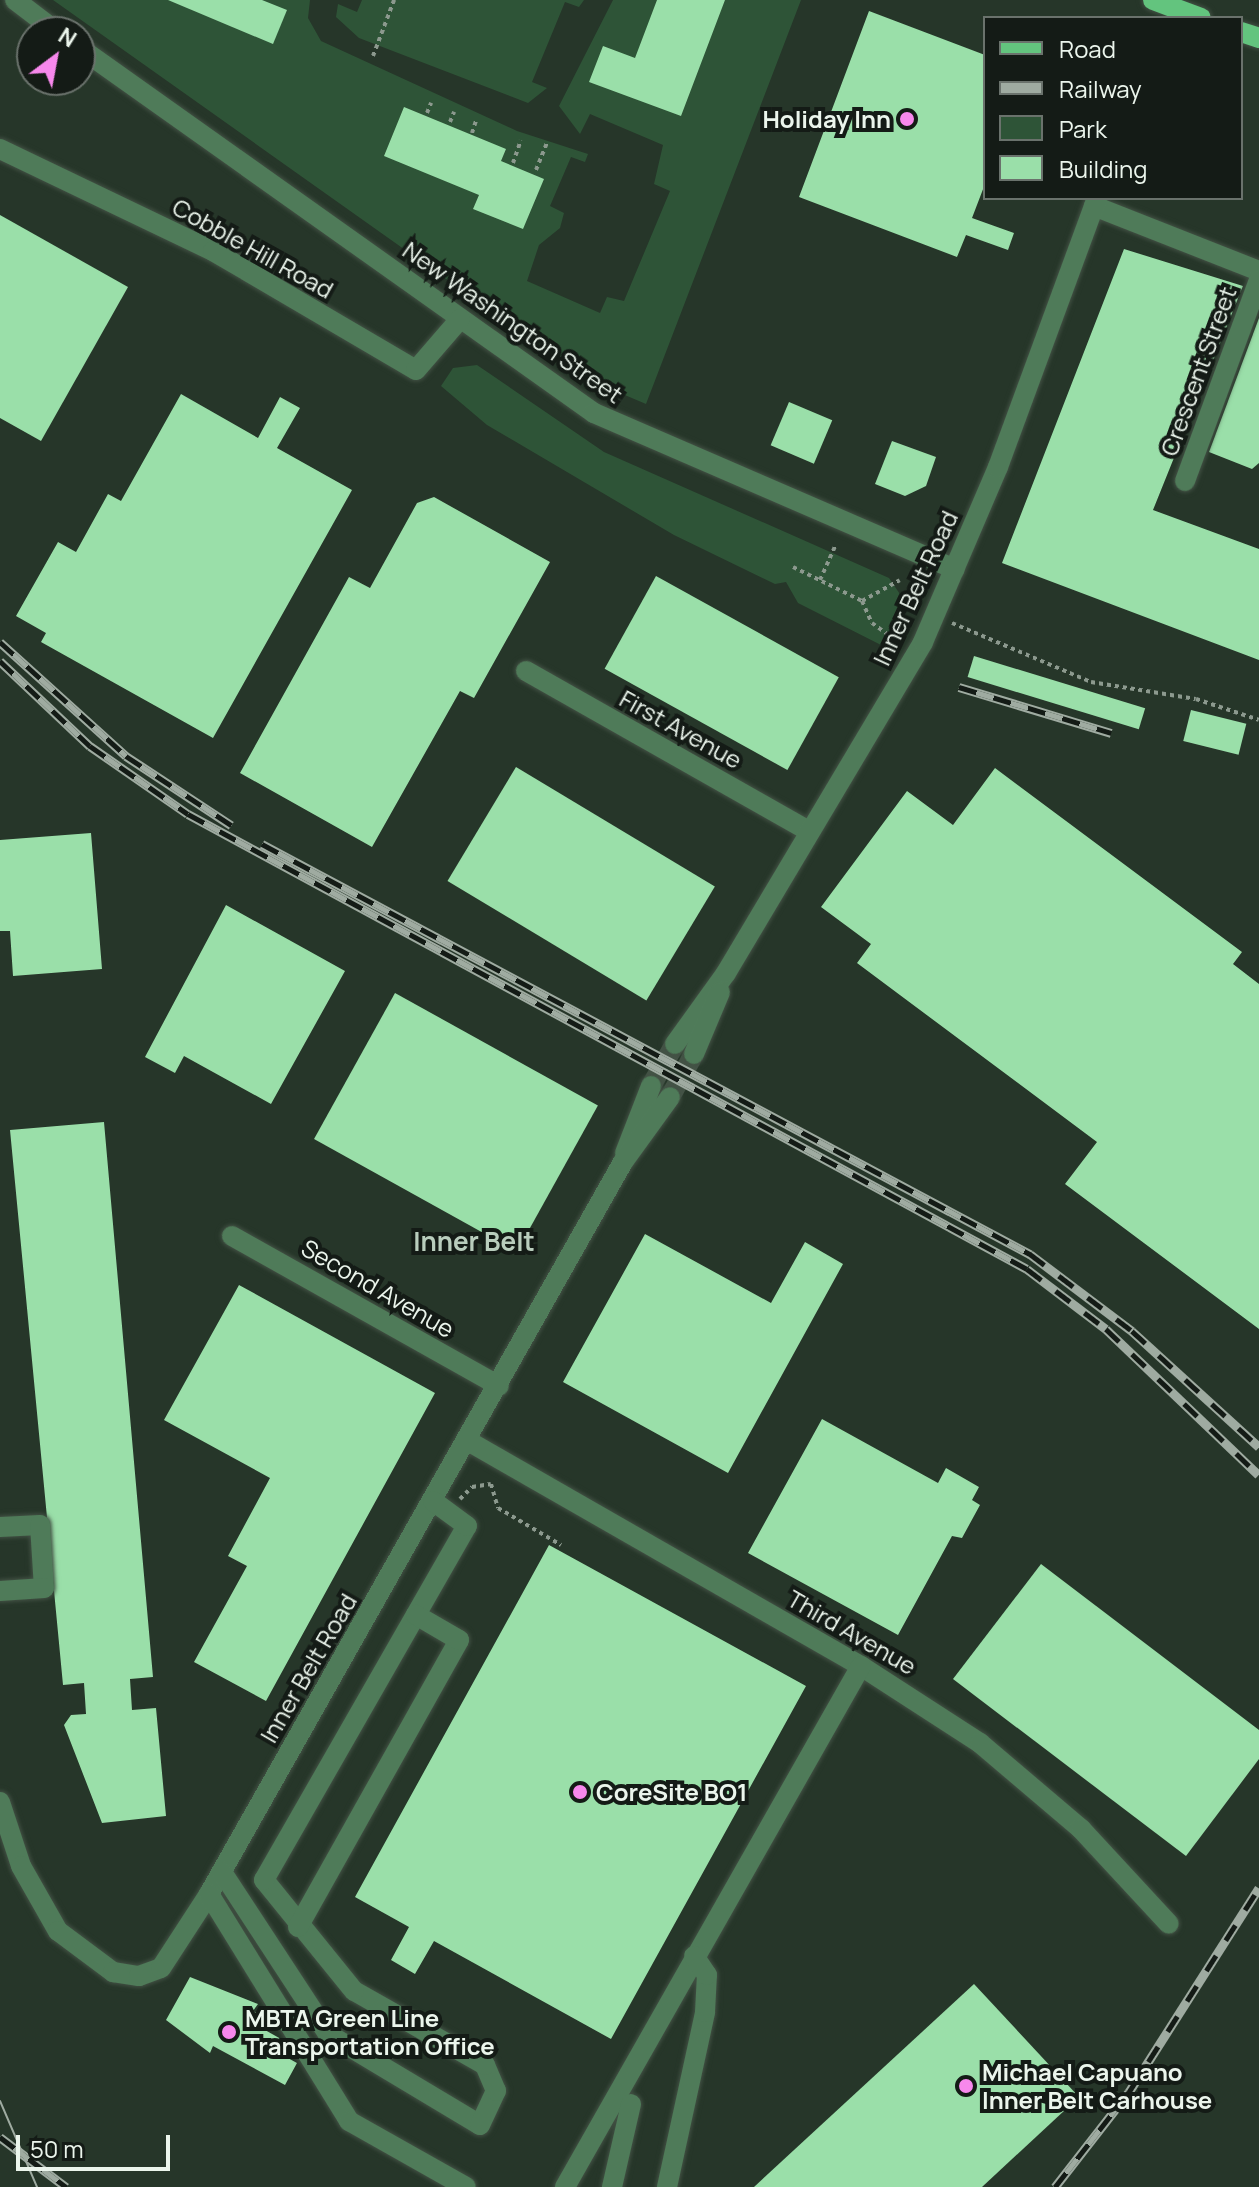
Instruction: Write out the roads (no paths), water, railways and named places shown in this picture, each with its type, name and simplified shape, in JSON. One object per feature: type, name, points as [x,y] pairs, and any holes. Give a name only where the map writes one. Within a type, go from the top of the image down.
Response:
[{"type":"main road","points":[[1161,8],[1193,16]]},
{"type":"street","points":[[15,0],[36,16]]},
{"type":"street","name":"New Washington Street","points":[[96,59],[460,319],[624,430],[955,569]]},
{"type":"street","name":"Cobble Hill Road","points":[[0,149],[213,251],[416,370],[460,319]]},
{"type":"street","points":[[1095,202],[1257,268]]},
{"type":"street","name":"Inner Belt Road","points":[[675,1044],[726,973],[935,616],[1095,202]]},
{"type":"street","name":"Crescent Street","points":[[1185,481],[1257,268]]},
{"type":"street","name":"First Avenue","points":[[526,671],[810,832]]},
{"type":"street","name":"Inner Belt Road","points":[[694,1054],[726,973]]},
{"type":"street","name":"Inner Belt Road","points":[[623,1162],[651,1086]]},
{"type":"street","name":"Inner Belt Road","points":[[0,1802],[38,1903],[58,1931],[113,1972],[139,1976],[161,1968],[222,1872],[623,1162],[670,1097]]},
{"type":"street","name":"Second Avenue","points":[[232,1236],[499,1386]]},
{"type":"street","name":"Third Avenue","points":[[468,1441],[861,1666],[1044,1794],[1169,1924]]},
{"type":"street","points":[[222,1872],[328,2034],[480,2125],[496,2091],[485,2065],[354,1991],[298,1927],[264,1880],[467,1526],[437,1495]]},
{"type":"street","points":[[0,1527],[40,1525],[44,1588],[0,1591]]},
{"type":"street","points":[[298,1927],[459,1640],[416,1615]]},
{"type":"street","points":[[565,2187],[861,1666]]},
{"type":"street","points":[[209,1894],[349,2121],[436,2180],[466,2187]]},
{"type":"street","points":[[667,2187],[705,2012],[707,1975],[694,1956]]},
{"type":"street","points":[[612,2187],[631,2104]]},
{"type":"tunnel","points":[[651,1086],[675,1044]]},
{"type":"tunnel","points":[[670,1097],[694,1054]]},
{"type":"tram line","points":[[0,2101],[37,2187]]},
{"type":"railway","points":[[0,642],[126,756],[231,825]]},
{"type":"railway","points":[[0,661],[90,746],[188,814],[1027,1269],[1106,1329],[1259,1475]]},
{"type":"railway","points":[[959,687],[1111,733]]},
{"type":"railway","points":[[262,844],[1030,1254],[1132,1331],[1259,1447]]},
{"type":"railway","points":[[1055,2187],[1129,2092],[1259,1888]]},
{"type":"railway","points":[[0,2137],[66,2187]]},
{"type":"place","name":"Holiday Inn","points":[[907,119]]},
{"type":"place","name":"CoreSite BO1","points":[[580,1792]]},
{"type":"place","name":"MBTA Green Line Transportation Office","points":[[229,2032]]},
{"type":"place","name":"Michael Capuano Inner Belt Carhouse","points":[[966,2086]]},
{"type":"district","name":"Inner Belt","points":[[474,1242]]}]
